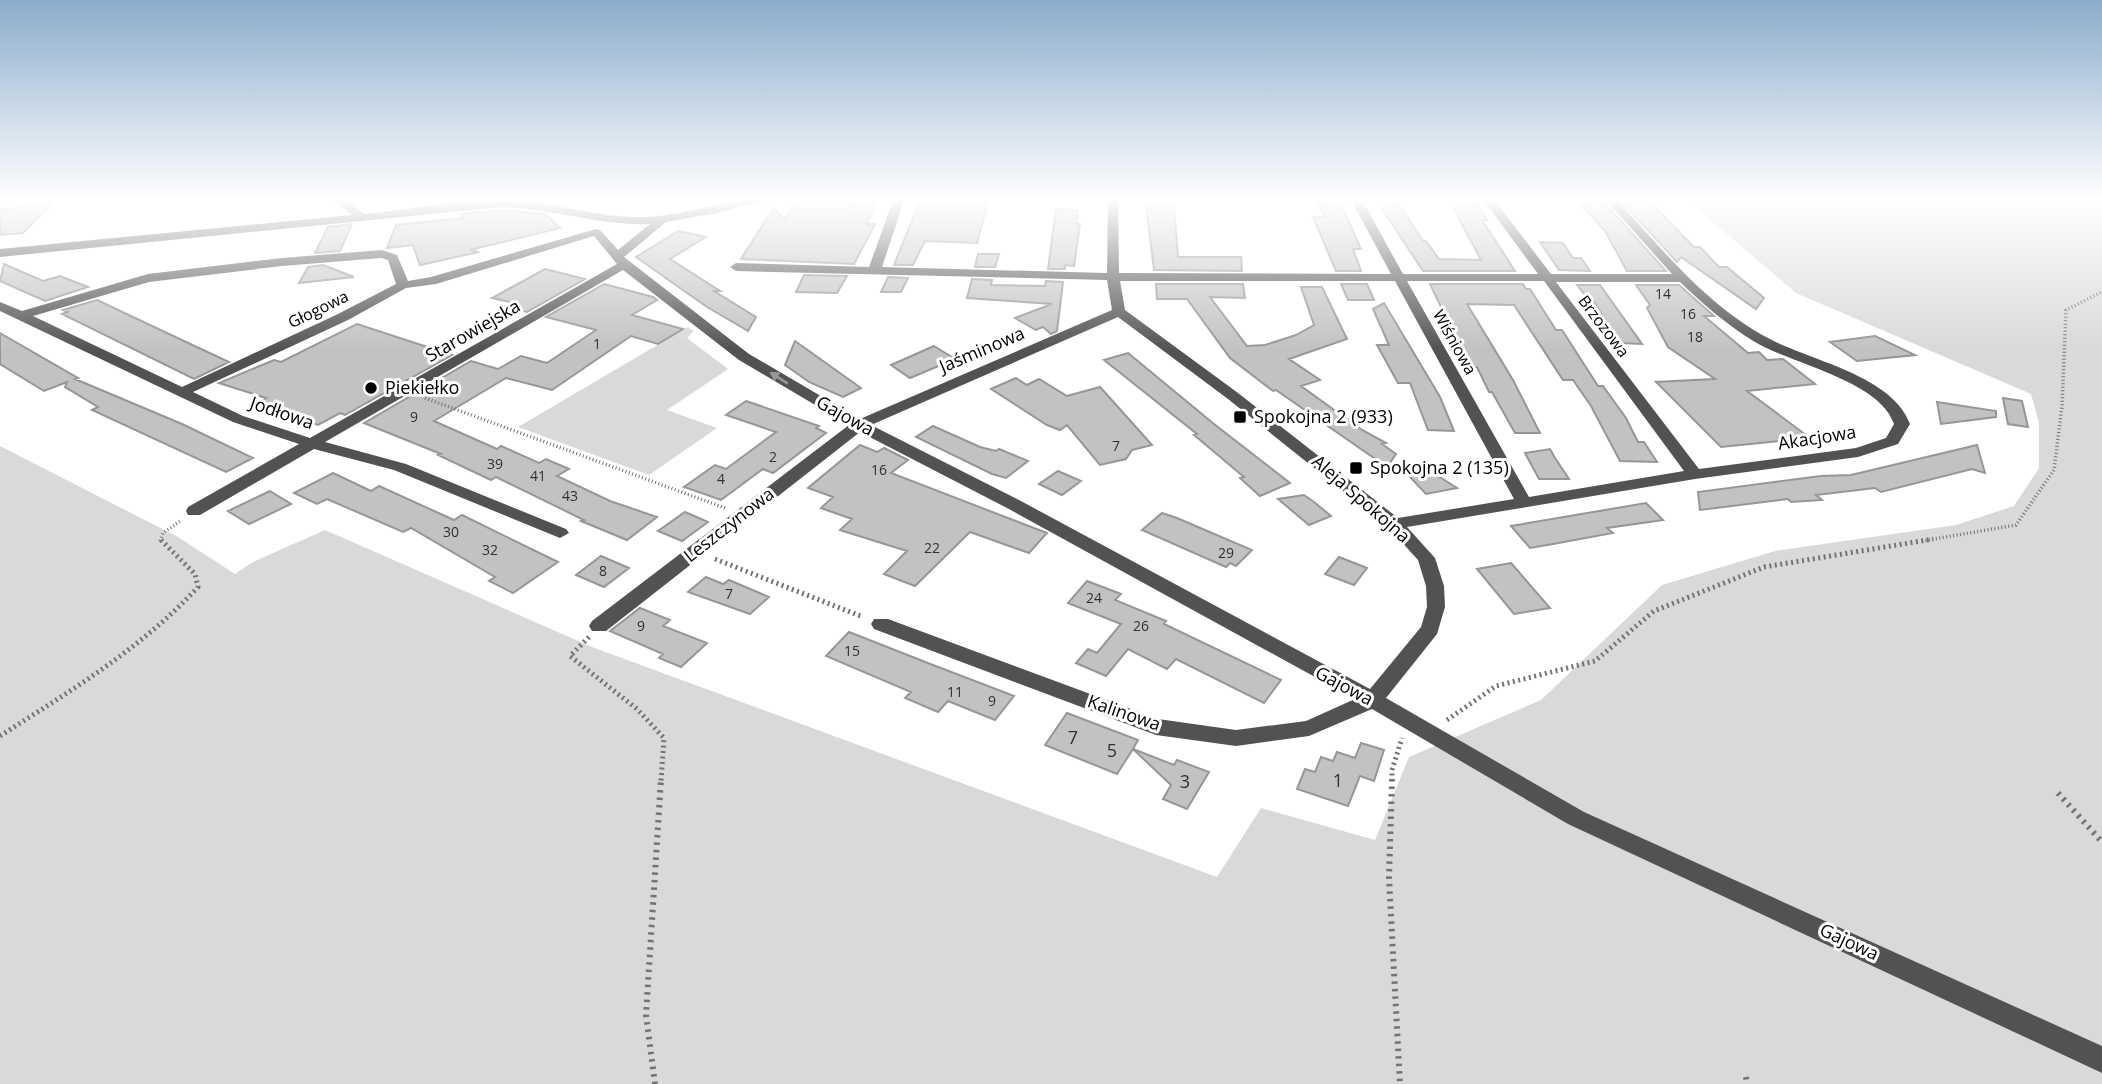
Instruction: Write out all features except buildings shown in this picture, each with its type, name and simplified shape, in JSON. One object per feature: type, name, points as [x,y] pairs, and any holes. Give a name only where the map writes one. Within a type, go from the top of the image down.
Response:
[{"type":"street","points":[[0,253],[44,249]]},
{"type":"street","name":"Głogowa","points":[[180,393],[343,317],[403,285],[432,281],[543,249]]},
{"type":"street","name":"Gajowa","points":[[608,249],[620,261],[744,357],[859,425],[1013,504],[1373,700],[1576,818],[2102,1060]]},
{"type":"street","points":[[620,261],[631,249]]},
{"type":"street","points":[[874,271],[882,249]]},
{"type":"street","points":[[1113,249],[1113,277],[1119,312]]},
{"type":"street","name":"Wiśniowa","points":[[1383,249],[1524,503]]},
{"type":"street","name":"Brzozowa","points":[[1524,249],[1695,474]]},
{"type":"street","name":"Akacjowa","points":[[1395,524],[1695,474],[1858,452],[1892,441],[1902,424],[1896,407],[1873,391],[1762,340],[1730,320],[1657,249]]},
{"type":"street","points":[[20,316],[148,278],[282,262],[382,254],[393,258],[403,285]]},
{"type":"street","name":"Starowiejska","points":[[194,511],[407,392],[620,261]]},
{"type":"street","points":[[736,267],[1113,277],[1685,278]]},
{"type":"street","name":"Jodłowa","points":[[0,306],[238,419],[313,444],[400,467],[560,533]]},
{"type":"street","name":"Jaśminowa","points":[[859,425],[1119,312]]},
{"type":"street","name":"Aleja Spokojna","points":[[1119,312],[1233,396],[1395,524],[1426,558],[1435,586],[1436,607],[1430,629],[1373,700]]},
{"type":"street","name":"Leszczynowa","points":[[600,626],[859,425]]},
{"type":"street","name":"Kalinowa","points":[[881,624],[1156,727],[1236,738],[1309,729],[1373,700]]},
{"type":"path","points":[[1440,725],[1496,686],[1595,661],[1654,611],[1764,567],[2016,525],[2054,470],[2062,407],[2066,310],[2102,292]]},
{"type":"path","points":[[407,392],[743,514]]},
{"type":"path","points":[[0,736],[120,657],[173,617],[198,587],[195,574],[159,540],[163,533],[194,511]]},
{"type":"path","points":[[694,552],[881,624]]},
{"type":"path","points":[[600,626],[570,656],[637,709],[664,738],[646,1015],[655,1084]]},
{"type":"path","points":[[1400,1084],[1390,878],[1392,770],[1407,721]]},
{"type":"path","points":[[2059,793],[2102,842]]},
{"type":"shaded area","points":[[1744,249],[2102,249],[2102,1084],[0,1084],[0,446],[178,537],[235,574],[253,562],[325,530],[592,647],[1217,877],[1261,808],[1375,840],[1409,757],[1541,700],[1662,585],[1775,551],[1956,525],[2014,506],[2039,468],[2039,423],[2031,394],[1796,293]]},
{"type":"shaded area","points":[[688,327],[694,331],[687,338],[728,369],[667,410],[717,428],[649,475],[518,427]]},
{"type":"place","name":"Piekiełko","points":[[371,388]]},
{"type":"place","name":"Spokojna 2 (933)","points":[[1240,417]]},
{"type":"place","name":"Spokojna 2 (135)","points":[[1356,468]]}]
